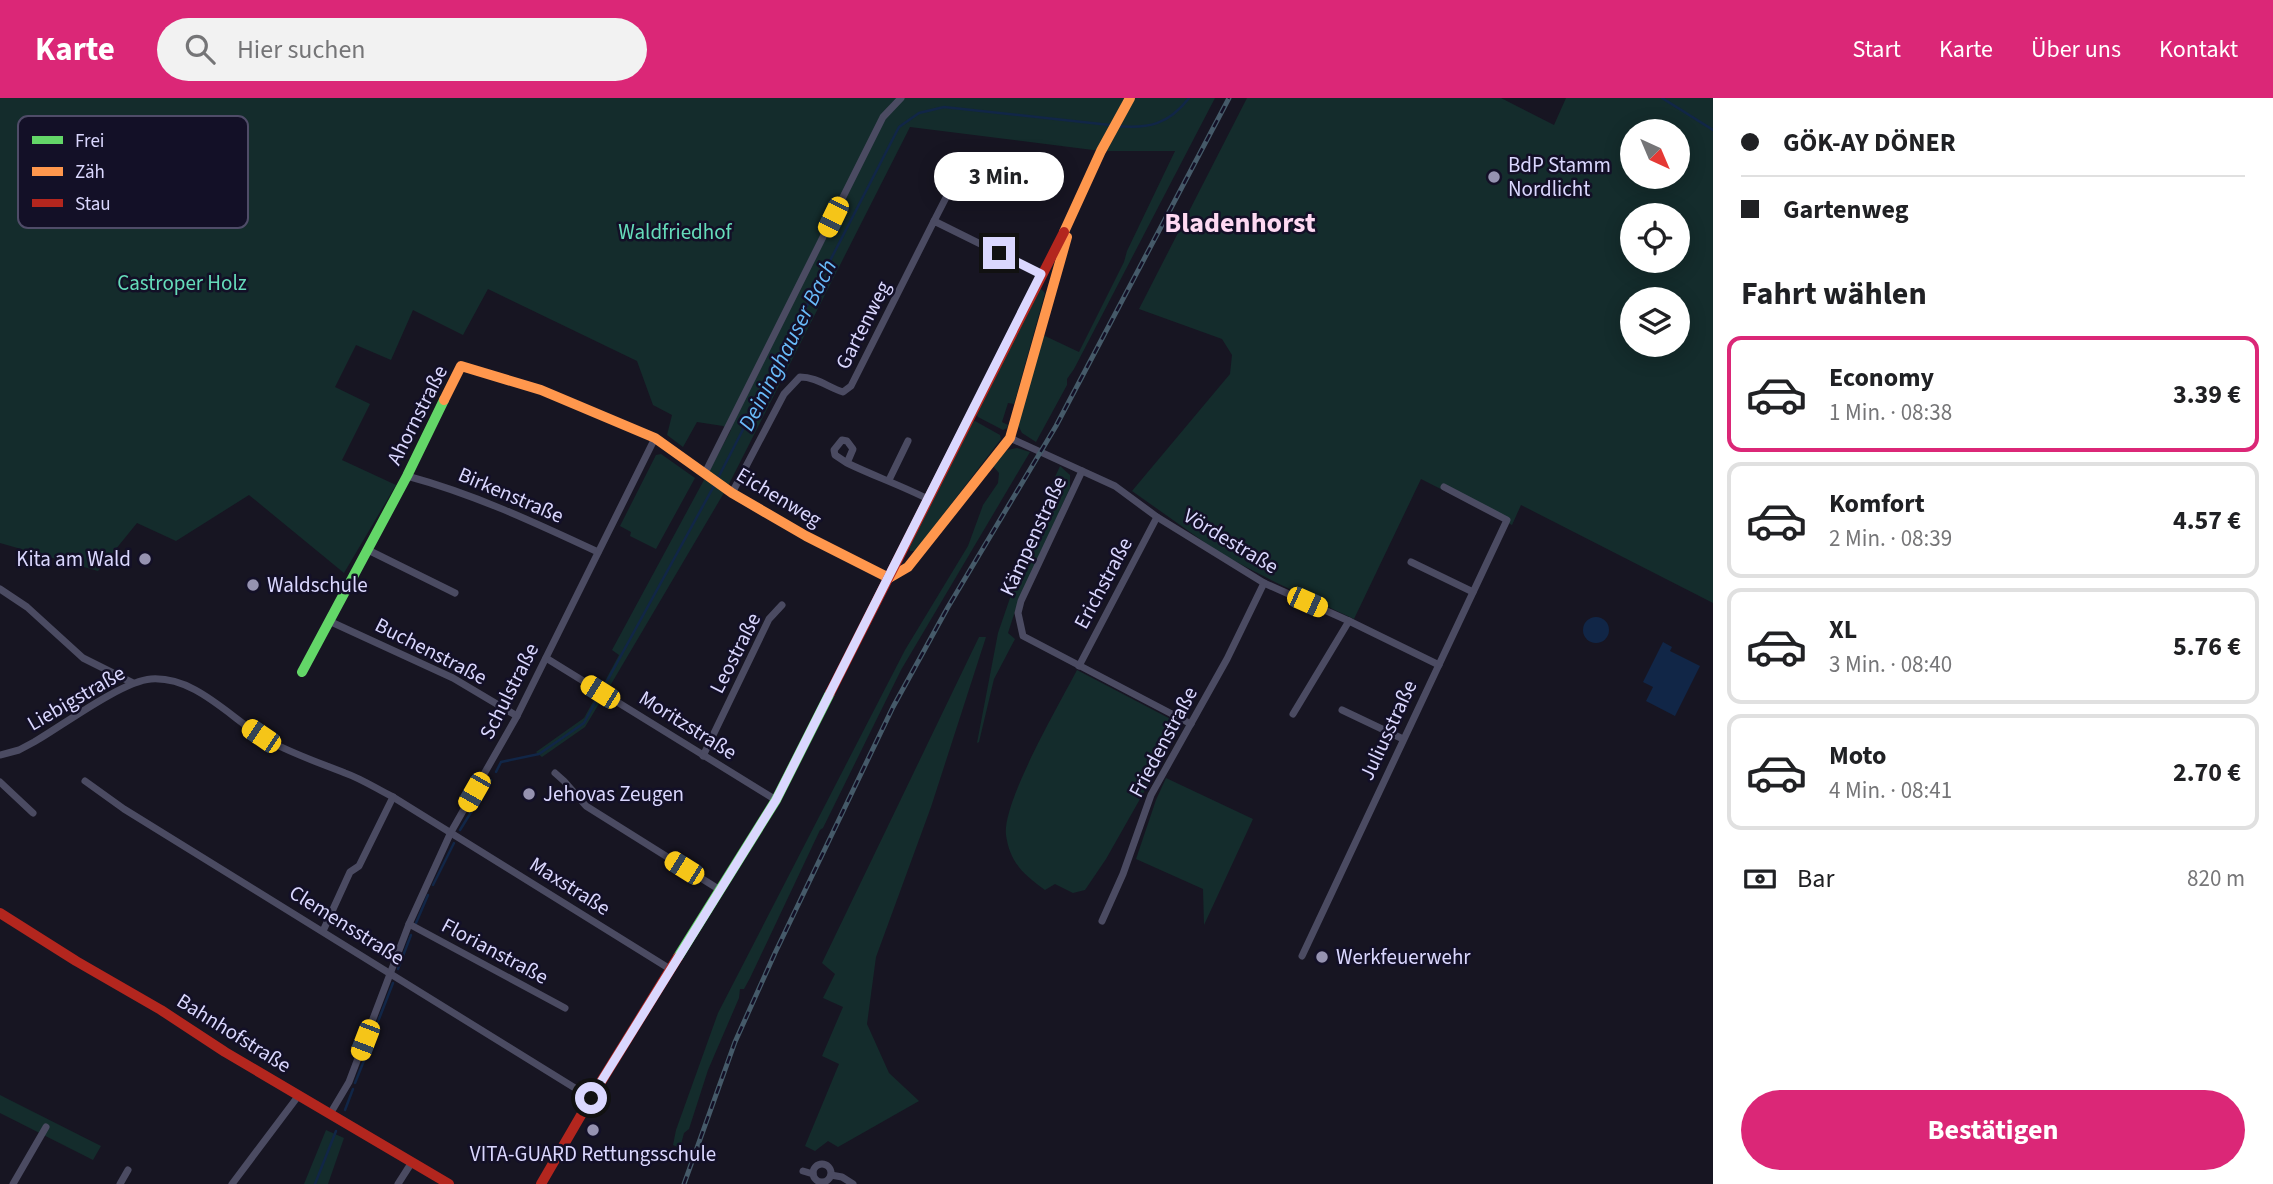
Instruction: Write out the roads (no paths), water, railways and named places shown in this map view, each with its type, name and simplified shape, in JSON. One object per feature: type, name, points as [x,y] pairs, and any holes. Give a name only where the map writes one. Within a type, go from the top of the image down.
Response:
[{"type":"street","points":[[705,473],[883,117],[901,98]]},
{"type":"street","points":[[541,1184],[591,1098],[776,800],[1073,216],[1101,152],[1127,103]]},
{"type":"street","name":"Gartenweg","points":[[732,493],[784,394],[800,377],[811,377],[843,392],[851,386],[956,178]]},
{"type":"street","points":[[889,578],[908,567],[1010,438],[1073,216]]},
{"type":"street","points":[[934,221],[1040,278],[1052,288]]},
{"type":"street","name":"Ahornstraße","points":[[302,672],[408,476],[461,366],[541,390],[654,438]]},
{"type":"street","name":"Eichenweg","points":[[654,438],[732,493],[806,536],[889,578]]},
{"type":"street","name":"Schulstraße","points":[[330,1114],[349,1082],[409,924],[451,832],[517,716],[654,438]]},
{"type":"street","name":"Vördestraße","points":[[1010,438],[1115,486],[1157,517],[1265,583],[1439,665]]},
{"type":"street","points":[[889,480],[908,441]]},
{"type":"street","points":[[847,463],[928,499]]},
{"type":"street","name":"Kämpenstraße","points":[[1082,471],[1021,601],[1018,613],[1023,636],[1191,724]]},
{"type":"street","name":"Birkenstraße","points":[[408,476],[442,485],[510,511],[598,552]]},
{"type":"street","name":"Juliusstraße","points":[[1302,956],[1507,520],[1444,487]]},
{"type":"street","name":"Erichstraße","points":[[1079,666],[1157,517]]},
{"type":"street","points":[[368,550],[455,593]]},
{"type":"street","points":[[1411,562],[1473,592]]},
{"type":"street","name":"Friedenstraße","points":[[1102,921],[1123,874],[1151,795],[1245,625],[1265,583]]},
{"type":"street","points":[[0,589],[27,607],[83,658],[108,673],[133,683]]},
{"type":"street","name":"Leostraße","points":[[703,756],[769,619],[782,605]]},
{"type":"street","name":"Buchenstraße","points":[[329,621],[453,678],[517,716]]},
{"type":"street","points":[[1293,714],[1349,621]]},
{"type":"street","name":"Moritzstraße","points":[[546,658],[776,800]]},
{"type":"street","name":"Liebigstraße","points":[[0,755],[19,750],[34,742],[133,683],[152,679],[166,680],[191,688],[269,741],[309,761],[347,774],[393,797],[451,832]]},
{"type":"street","points":[[1342,710],[1403,739]]},
{"type":"street","points":[[555,773],[586,806],[720,890]]},
{"type":"street","name":"Clemensstraße","points":[[85,781],[124,809],[591,1098]]},
{"type":"street","points":[[0,782],[33,813]]},
{"type":"street","points":[[323,931],[350,872],[359,866],[393,797]]},
{"type":"street","name":"Maxstraße","points":[[451,832],[670,969]]},
{"type":"street","name":"Bahnhofstraße","points":[[0,913],[449,1184]]},
{"type":"street","name":"Florianstraße","points":[[409,924],[565,1008]]},
{"type":"street","points":[[232,1184],[299,1095]]},
{"type":"street","points":[[13,1184],[46,1127]]},
{"type":"street","points":[[398,1184],[412,1162]]},
{"type":"street","points":[[822,1164],[829,1167],[831,1175],[828,1180],[822,1182],[816,1180],[813,1174],[814,1168],[822,1164]]},
{"type":"street","points":[[120,1184],[128,1170]]},
{"type":"street","points":[[803,1171],[813,1174]]},
{"type":"street","points":[[831,1175],[842,1177],[853,1184]]},
{"type":"water","points":[[1596,617],[1605,621],[1609,630],[1605,639],[1596,643],[1587,639],[1583,630],[1587,621]]},
{"type":"water","points":[[1663,642],[1672,647],[1670,651],[1700,666],[1675,716],[1646,701],[1653,687],[1643,682]]},
{"type":"waterway","name":"Deininghauser Bach","points":[[1117,126],[1139,127],[1158,123],[1174,114],[1189,98]]},
{"type":"waterway","points":[[1662,98],[1713,130]]},
{"type":"waterway","name":"Deininghauser Bach","points":[[718,478],[899,127],[919,113],[944,107],[1110,125]]},
{"type":"waterway","name":"Deininghauser Bach","points":[[606,683],[715,484]]},
{"type":"waterway","name":"Deininghauser Bach","points":[[496,772],[501,762],[539,754],[584,723],[597,699]]},
{"type":"waterway","name":"Deininghauser Bach","points":[[460,830],[491,780]]},
{"type":"waterway","name":"Deininghauser Bach","points":[[433,885],[454,843]]},
{"type":"waterway","name":"Deininghauser Bach","points":[[416,923],[428,895]]},
{"type":"waterway","name":"Deininghauser Bach","points":[[398,969],[411,935]]},
{"type":"waterway","name":"Deininghauser Bach","points":[[372,1037],[393,983]]},
{"type":"waterway","name":"Deininghauser Bach","points":[[355,1083],[369,1048]]},
{"type":"waterway","name":"Deininghauser Bach","points":[[345,1110],[353,1089]]},
{"type":"waterway","name":"Deininghauser Bach","points":[[315,1184],[336,1131]]},
{"type":"railway","points":[[684,1184],[735,1042],[893,707],[948,607],[1056,426],[1229,98]]},
{"type":"place","name":"BdP Stamm Nordlicht","points":[[1494,177]]},
{"type":"place","name":"Kita am Wald","points":[[145,559]]},
{"type":"place","name":"Waldschule","points":[[253,585]]},
{"type":"place","name":"Jehovas Zeugen","points":[[529,794]]},
{"type":"place","name":"Werkfeuerwehr","points":[[1322,957]]},
{"type":"place","name":"VITA-GUARD Rettungsschule","points":[[593,1130]]},
{"type":"district","name":"Bladenhorst","points":[[1240,222]]},
{"type":"park label","name":"Waldfriedhof","points":[[675,232]]},
{"type":"park label","name":"Castroper Holz","points":[[182,283]]}]
